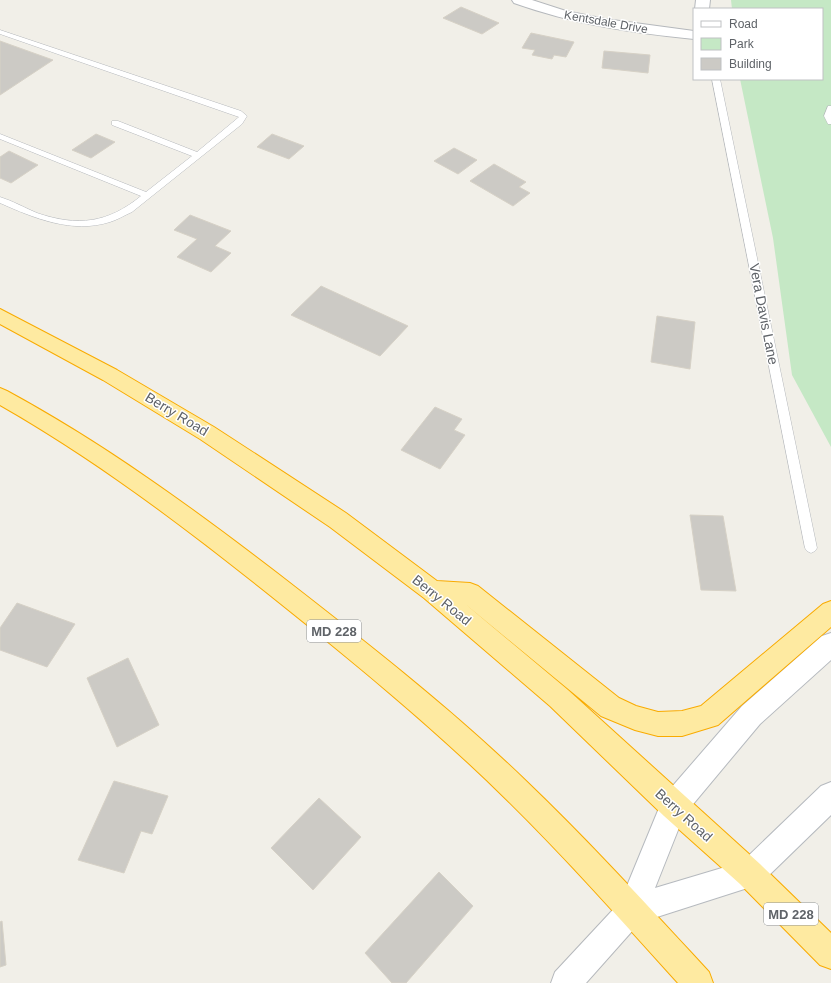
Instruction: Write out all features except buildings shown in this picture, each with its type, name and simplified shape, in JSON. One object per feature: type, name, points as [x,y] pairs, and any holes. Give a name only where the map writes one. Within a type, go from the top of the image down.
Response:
[{"type":"highway","name":"Berry Road","points":[[0,316],[110,374],[207,433],[338,520],[432,591],[559,698],[674,806],[750,874],[831,954]]},
{"type":"highway","name":"MD 228","points":[[0,396],[99,454],[132,476],[217,540],[411,694],[515,789],[632,910],[698,983]]},
{"type":"highway","points":[[432,591],[470,593],[605,703],[634,719],[653,724],[693,722],[709,716],[831,612]]},
{"type":"main road","name":"Kentsdale Drive","points":[[519,0],[551,11],[584,19],[693,35]]},
{"type":"main road","points":[[566,983],[632,910],[674,806],[750,715],[831,644]]},
{"type":"main road","points":[[632,910],[750,874],[831,796]]},
{"type":"lane","points":[[0,32],[238,113],[243,116],[239,122],[129,210],[108,220],[86,224],[68,223],[35,215],[0,200]]},
{"type":"lane","name":"Vera Davis Lane","points":[[716,80],[811,548]]},
{"type":"lane","points":[[831,108],[828,116],[831,122]]},
{"type":"lane","points":[[115,123],[198,155]]},
{"type":"lane","points":[[0,136],[147,195]]},
{"type":"green space","points":[[731,0],[831,0],[831,447],[792,375],[773,238],[740,80],[823,80],[823,8],[732,8]]}]
